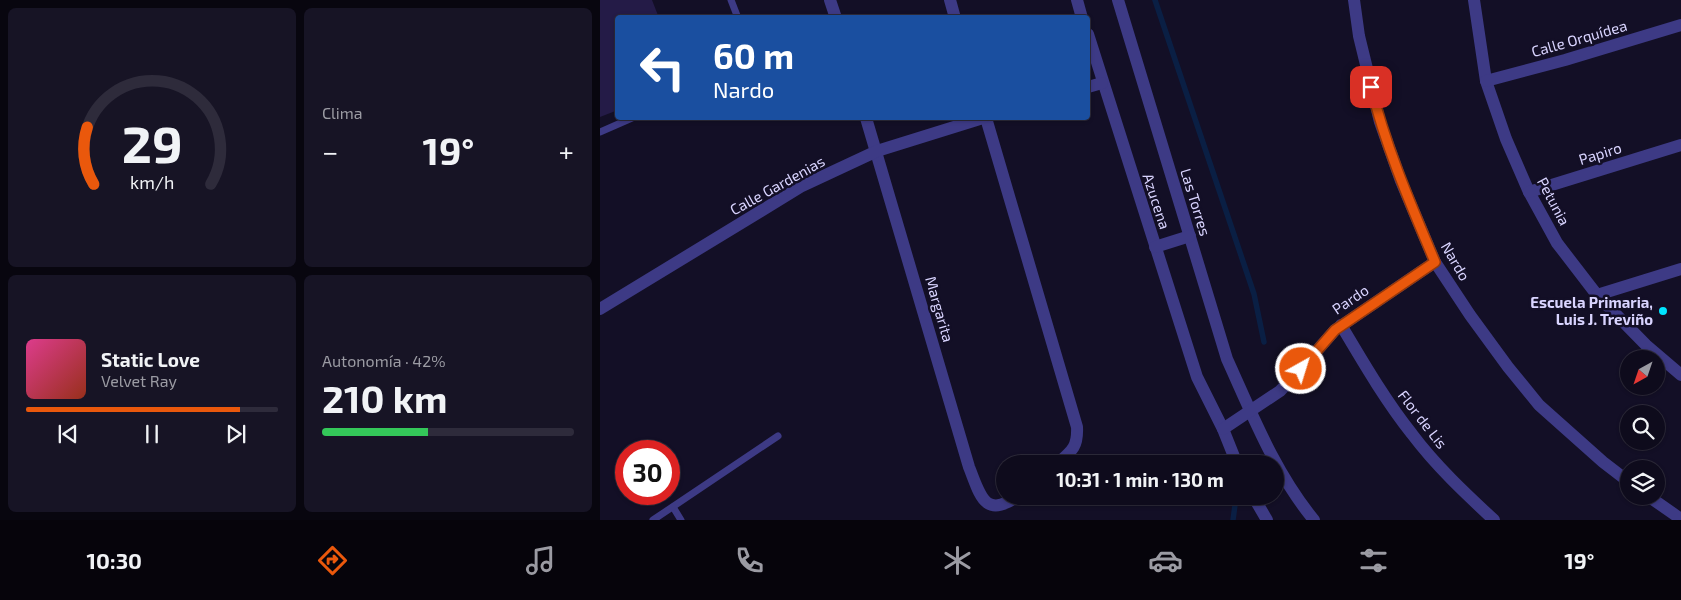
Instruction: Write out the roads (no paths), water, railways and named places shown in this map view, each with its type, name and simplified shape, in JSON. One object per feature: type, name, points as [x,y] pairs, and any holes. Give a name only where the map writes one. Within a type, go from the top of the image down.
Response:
[{"type":"street","points":[[830,0],[835,15]]},
{"type":"street","points":[[950,0],[954,15]]},
{"type":"street","points":[[1077,0],[1081,15]]},
{"type":"street","name":"Las Torres","points":[[1118,0],[1227,359],[1250,412],[1284,478],[1314,520]]},
{"type":"street","name":"Nardo","points":[[1354,0],[1359,36],[1380,122],[1401,181],[1435,262],[1470,315],[1539,405],[1602,462],[1620,475]]},
{"type":"street","name":"Petunia","points":[[1474,0],[1486,81],[1506,139],[1530,192],[1558,243],[1597,295],[1646,345],[1681,375]]},
{"type":"street","name":"Calle Orquídea","points":[[1486,81],[1565,60],[1681,25]]},
{"type":"street","name":"Azucena","points":[[1090,41],[1197,377],[1223,429]]},
{"type":"street","points":[[1090,86],[1102,83]]},
{"type":"street","name":"Margarita","points":[[867,120],[969,467],[981,496],[989,506],[994,508],[1006,505]]},
{"type":"street","name":"Calle Gardenias","points":[[600,309],[802,186],[876,151],[977,120]]},
{"type":"street","points":[[985,120],[1077,426],[1077,440],[1068,455]]},
{"type":"street","name":"Papiro","points":[[1530,192],[1681,145]]},
{"type":"street","points":[[1155,247],[1190,236]]},
{"type":"street","name":"Pardo","points":[[1223,429],[1280,391],[1341,325],[1435,262]]},
{"type":"street","points":[[1597,295],[1681,270]]},
{"type":"street","name":"Flor de Lis","points":[[1341,325],[1372,378],[1412,435],[1446,473],[1494,520]]},
{"type":"street","points":[[1223,429],[1234,455]]},
{"type":"street","points":[[1258,505],[1267,520]]},
{"type":"street","points":[[1661,505],[1681,519]]},
{"type":"lane","points":[[732,0],[737,15]]},
{"type":"lane","points":[[600,132],[627,120]]},
{"type":"lane","points":[[653,520],[778,436]]},
{"type":"lane","points":[[673,506],[681,520]]},
{"type":"waterway","points":[[1155,0],[1254,294],[1264,342]]},
{"type":"waterway","points":[[1233,520],[1235,505]]},
{"type":"place","name":"Escuela Primaria, Luis J. Treviño","points":[[1663,311]]}]
